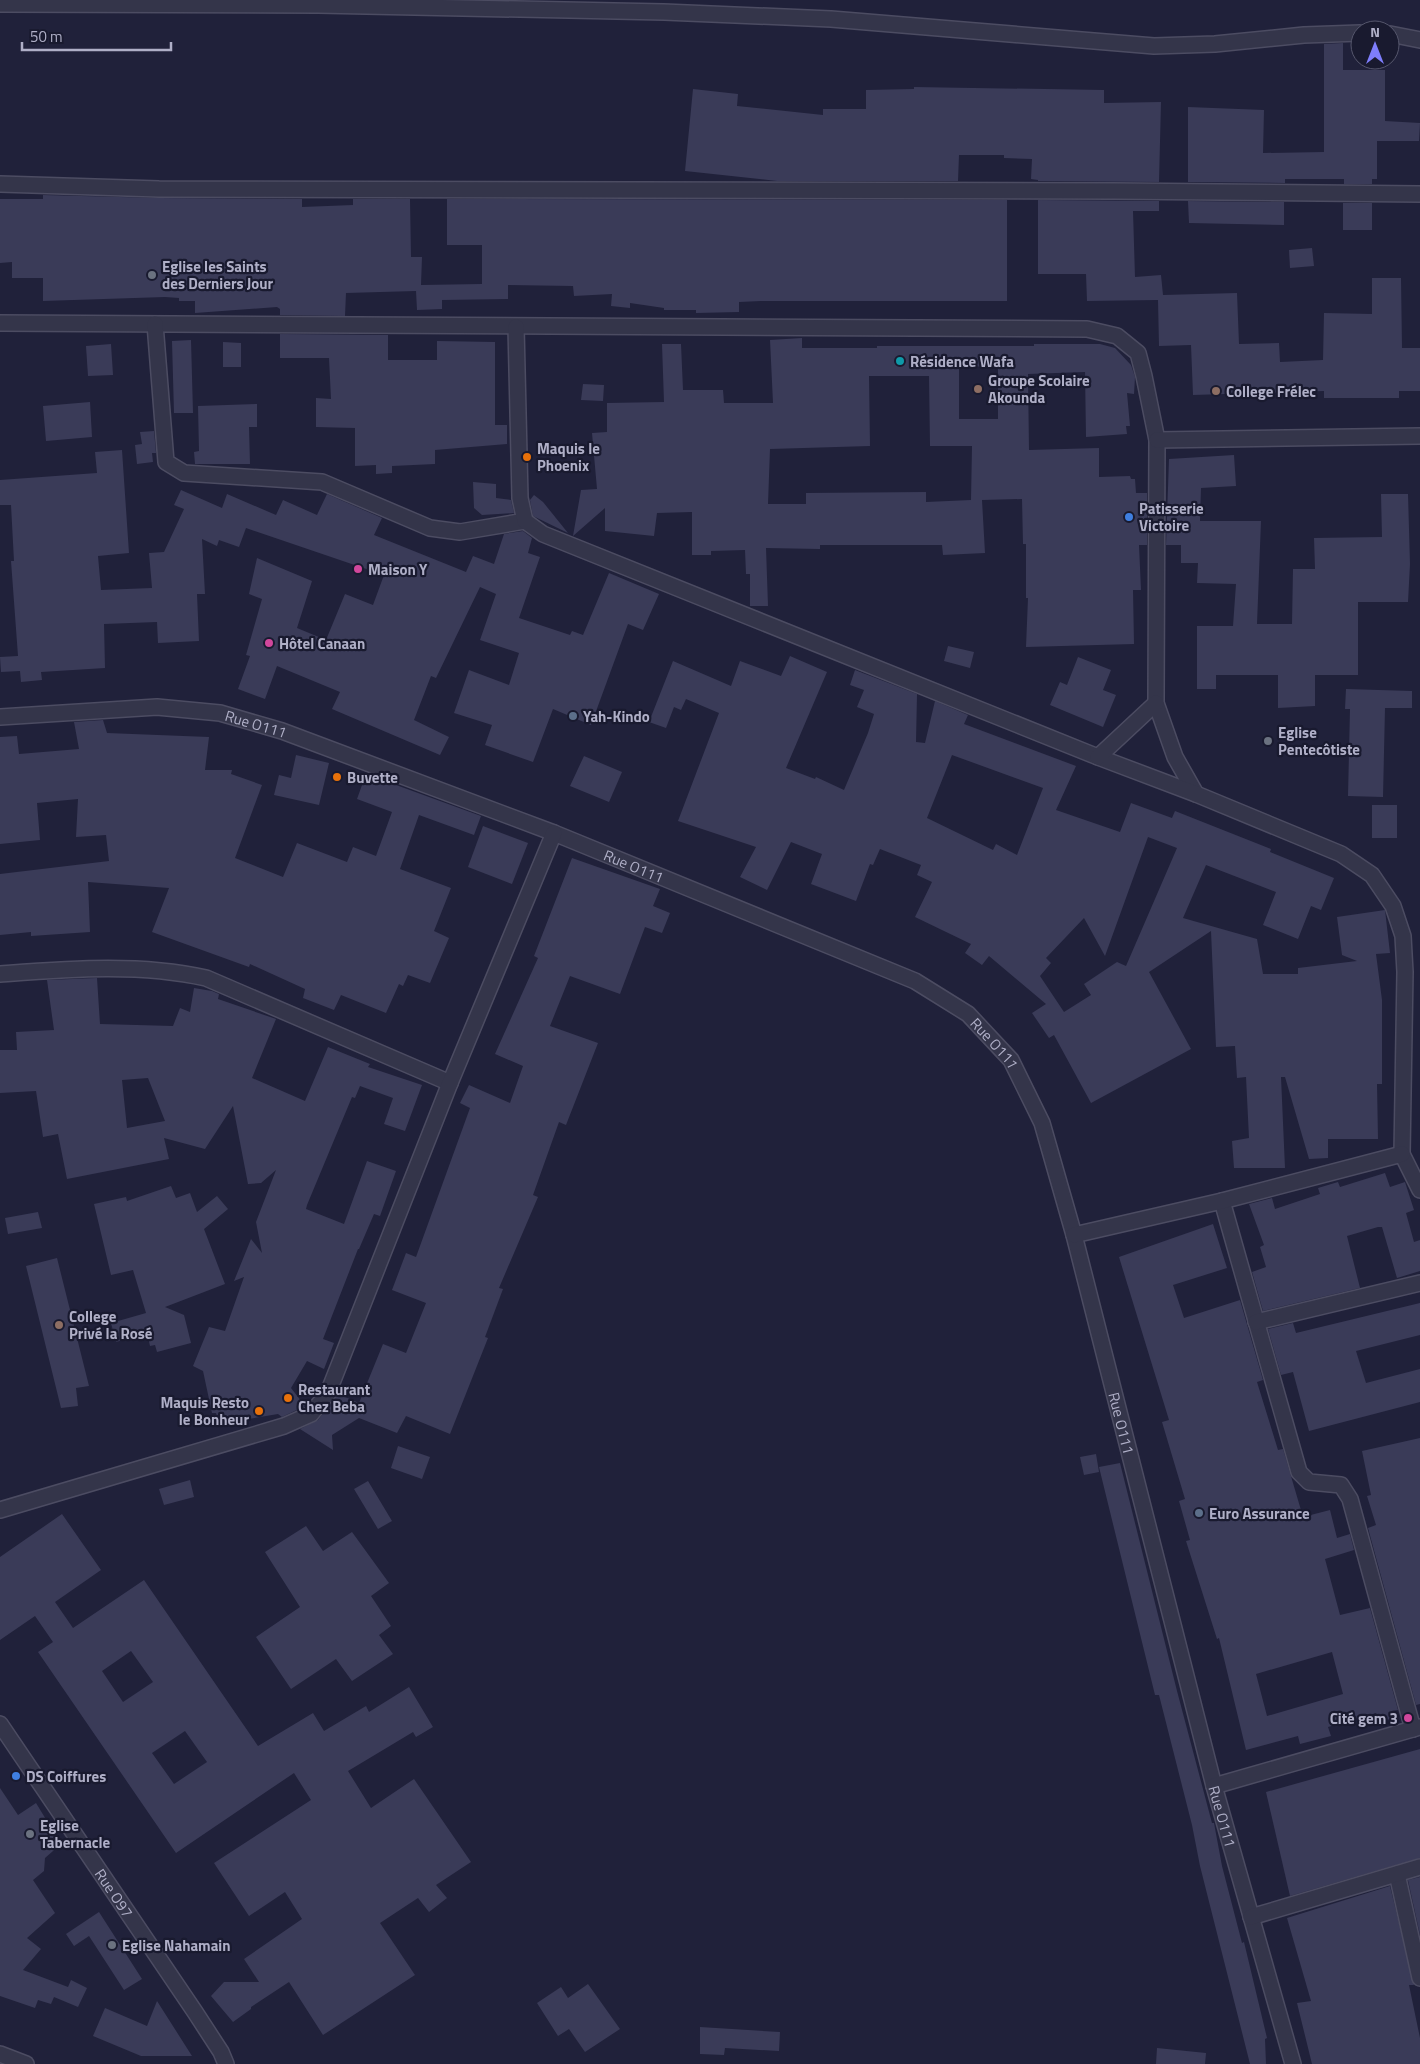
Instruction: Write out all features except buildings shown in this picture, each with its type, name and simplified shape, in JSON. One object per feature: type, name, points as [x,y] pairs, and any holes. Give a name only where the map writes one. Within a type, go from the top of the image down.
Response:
[{"type":"street","points":[[0,4],[328,6],[714,14],[831,19],[1154,46],[1215,44],[1304,35],[1350,33]]},
{"type":"street","points":[[1400,36],[1420,40]]},
{"type":"street","points":[[0,184],[168,189],[1115,191],[1420,194]]},
{"type":"street","points":[[0,323],[1087,329],[1117,336],[1138,353],[1157,440],[1156,703],[1175,757],[1196,794]]},
{"type":"street","points":[[155,324],[166,462],[184,473],[322,482],[430,528],[460,532],[525,521]]},
{"type":"street","points":[[516,327],[520,498],[525,521],[543,534],[1098,757],[1196,794],[1341,854],[1372,875],[1394,906],[1403,936],[1405,972],[1402,1154],[1420,1190]]},
{"type":"street","points":[[1157,440],[1420,436]]},
{"type":"street","points":[[1098,757],[1156,703]]},
{"type":"street","name":"Rue O111","points":[[0,717],[157,707],[220,713],[282,731],[554,833],[915,981],[968,1014],[1011,1060],[1042,1124],[1074,1235],[1214,1786],[1293,2064]]},
{"type":"street","points":[[0,1510],[284,1426],[311,1414],[328,1393],[450,1083],[554,833]]},
{"type":"street","points":[[0,974],[85,968],[184,973],[206,978],[450,1083]]},
{"type":"street","points":[[1074,1235],[1222,1201],[1402,1154]]},
{"type":"street","points":[[1214,1786],[1416,1728],[1350,1500],[1341,1485],[1309,1482],[1299,1472],[1222,1201]]},
{"type":"street","points":[[1256,1322],[1420,1282]]},
{"type":"street","name":"Rue O97","points":[[0,1724],[222,2052],[226,2064]]},
{"type":"street","points":[[1251,1917],[1420,1867]]},
{"type":"street","points":[[1397,1874],[1420,1978]]},
{"type":"street","points":[[0,2054],[26,2064]]},
{"type":"place","name":"Eglise les Saints des Derniers Jour","points":[[152,275]]},
{"type":"place","name":"Résidence Wafa","points":[[900,361]]},
{"type":"place","name":"Groupe Scolaire Akounda","points":[[978,389]]},
{"type":"place","name":"College Frélec","points":[[1216,391]]},
{"type":"place","name":"Maquis le Phoenix","points":[[527,457]]},
{"type":"place","name":"Patisserie Victoire","points":[[1129,517]]},
{"type":"place","name":"Maison Y","points":[[358,569]]},
{"type":"place","name":"Hôtel Canaan","points":[[269,643]]},
{"type":"place","name":"Yah-Kindo","points":[[573,716]]},
{"type":"place","name":"Eglise Pentecôtiste","points":[[1268,741]]},
{"type":"place","name":"Buvette","points":[[337,777]]},
{"type":"place","name":"College Privé la Rosé","points":[[59,1325]]},
{"type":"place","name":"Restaurant Chez Beba","points":[[288,1398]]},
{"type":"place","name":"Maquis Resto le Bonheur","points":[[259,1411]]},
{"type":"place","name":"Euro Assurance","points":[[1199,1513]]},
{"type":"place","name":"Cité gem 3","points":[[1408,1718]]},
{"type":"place","name":"DS Coiffures","points":[[16,1776]]},
{"type":"place","name":"Eglise Tabernacle","points":[[30,1834]]},
{"type":"place","name":"Eglise Nahamain","points":[[112,1945]]}]
